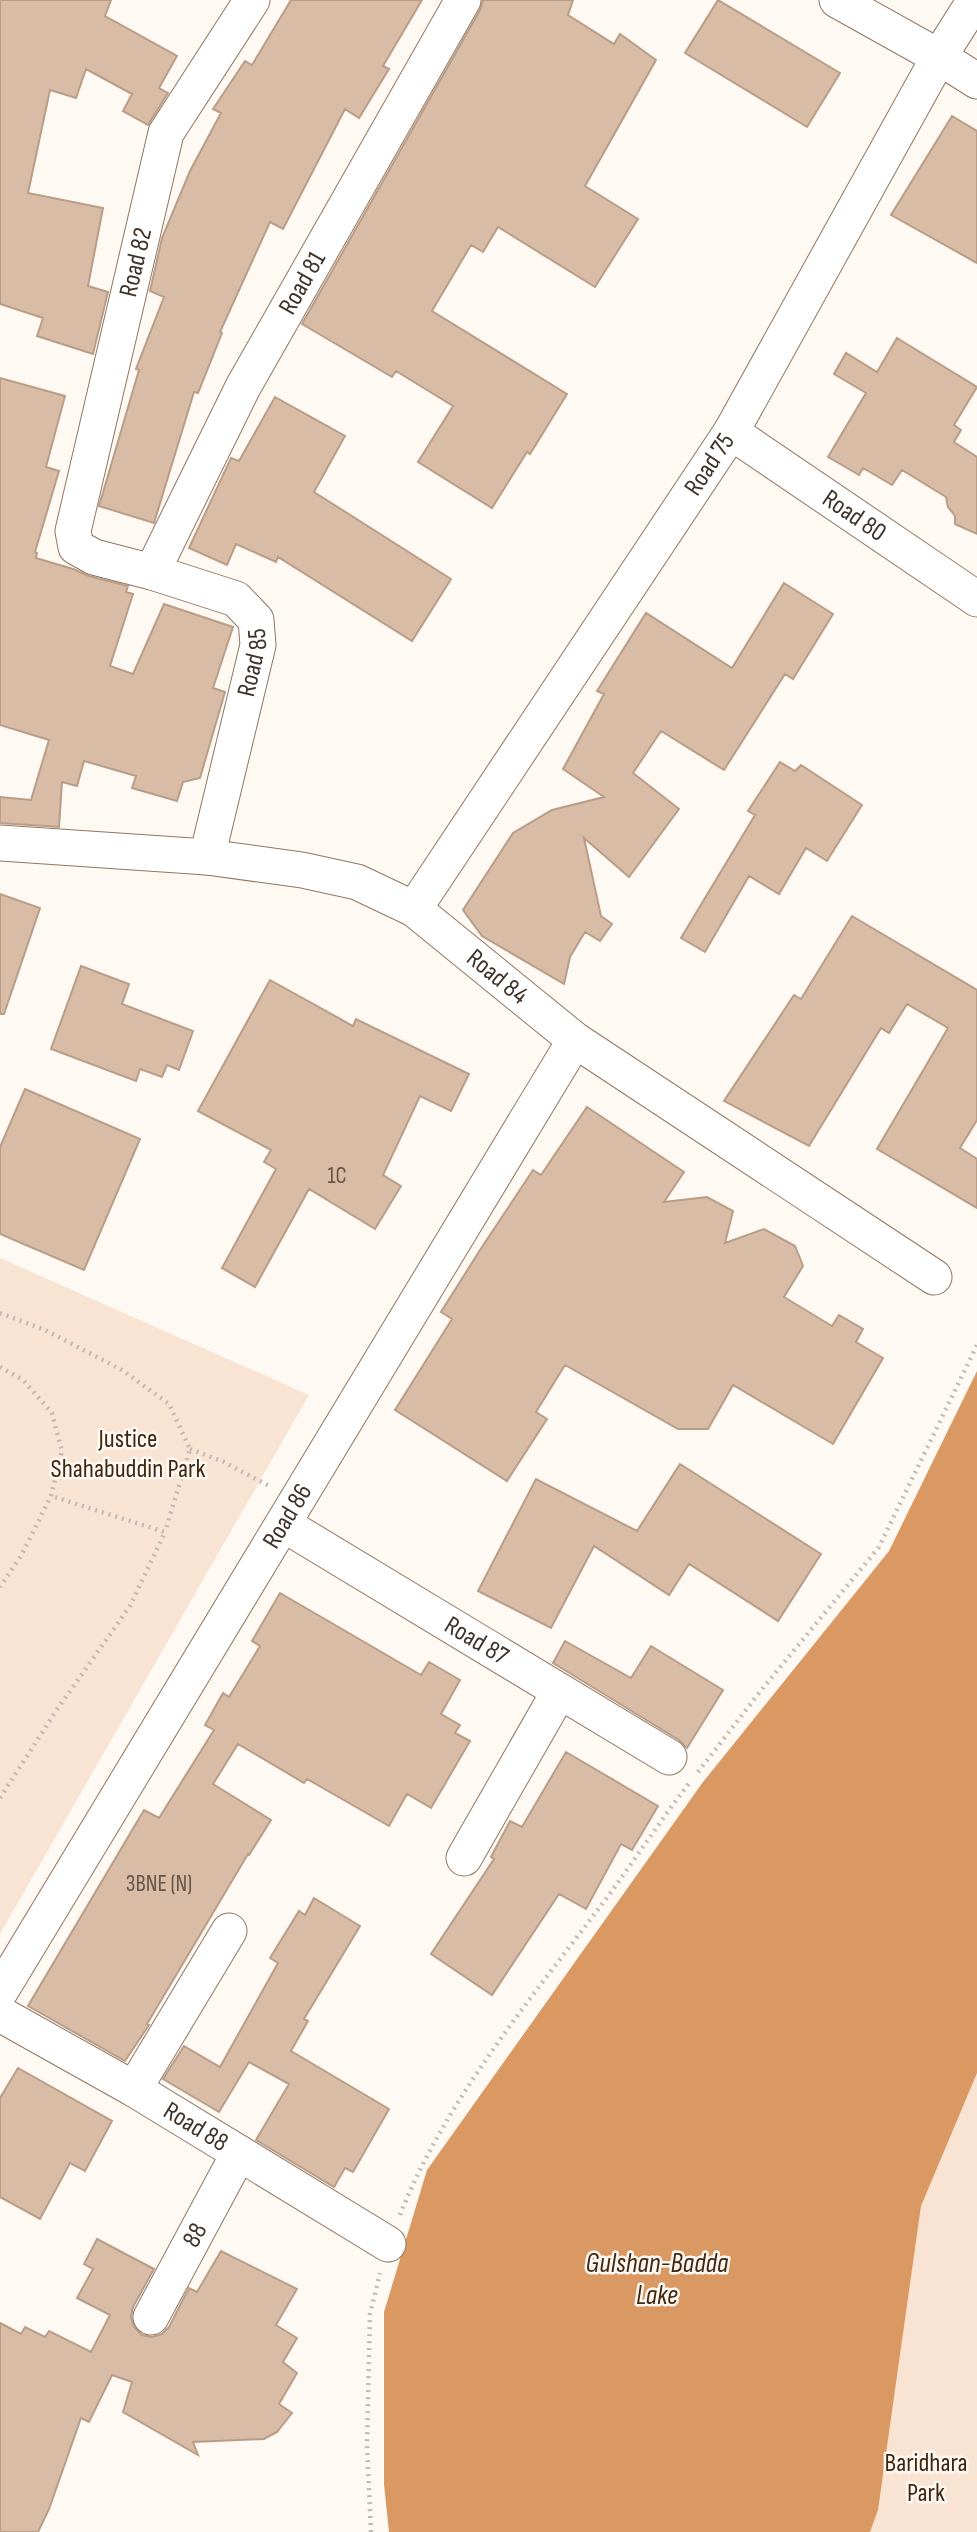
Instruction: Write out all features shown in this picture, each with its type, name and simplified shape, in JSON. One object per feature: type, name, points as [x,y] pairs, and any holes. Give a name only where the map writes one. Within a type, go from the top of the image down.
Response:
[{"type":"street","name":"Road 82","points":[[76,547],[73,531],[166,132],[252,0]]},
{"type":"street","name":"Road 81","points":[[152,572],[243,387],[463,0]]},
{"type":"street","points":[[837,0],[977,81]]},
{"type":"street","name":"Road 75","points":[[414,909],[731,432],[939,57],[975,0]]},
{"type":"street","name":"Road 80","points":[[731,432],[977,599]]},
{"type":"street","name":"Road 85","points":[[76,547],[94,558],[152,572],[236,599],[256,620],[258,645],[207,857]]},
{"type":"street","name":"Road 84","points":[[0,843],[207,857],[302,870],[357,882],[414,909],[575,1040],[934,1277]]},
{"type":"street","name":"Road 86","points":[[0,1992],[575,1040]]},
{"type":"street","name":"Road 87","points":[[290,1512],[559,1692],[668,1757]]},
{"type":"street","points":[[464,1858],[559,1692]]},
{"type":"street","points":[[134,2089],[229,1931]]},
{"type":"street","name":"Road 88","points":[[0,2014],[134,2089],[388,2244]]},
{"type":"street","name":"88","points":[[151,2316],[239,2153]]},
{"type":"path","points":[[0,1313],[45,1330],[132,1377],[169,1404],[190,1449],[165,1532],[130,1605],[56,1711],[0,1798]]},
{"type":"path","points":[[371,2532],[367,2446],[370,2314],[388,2244],[409,2192],[444,2127],[510,2025],[602,1905],[681,1794],[879,1548],[977,1345]]},
{"type":"path","points":[[0,1367],[23,1380],[52,1413],[62,1451],[51,1496],[21,1556],[0,1587]]},
{"type":"path","points":[[190,1449],[224,1462],[290,1512]]},
{"type":"path","points":[[51,1496],[165,1532]]},
{"type":"green space","name":"Justice Shahabuddin Park","points":[[0,1258],[309,1395],[0,1934]]},
{"type":"green space","name":"Baridhara Park","points":[[977,2058],[977,2532],[864,2532],[912,2212]]},
{"type":"water","name":"Gulshan-Badda Lake","points":[[977,1371],[977,2073],[921,2206],[878,2510],[870,2532],[389,2532],[384,2484],[384,2312],[427,2170],[703,1782],[889,1551]]},
{"type":"building","points":[[0,0],[111,0],[105,16],[177,56],[159,88],[168,93],[148,125],[123,111],[132,94],[86,69],[76,98],[50,90],[28,193],[103,208],[88,286],[108,292],[93,354],[37,336],[43,318],[0,304]]},
{"type":"building","points":[[291,0],[422,0],[383,66],[389,69],[359,118],[345,109],[283,229],[270,222],[220,332],[222,333],[198,393],[194,392],[154,523],[99,506],[139,370],[136,369],[164,297],[150,291],[162,238],[190,171],[221,113],[213,109],[245,61],[252,65]]},
{"type":"building","points":[[483,0],[573,0],[568,15],[614,44],[620,34],[656,60],[585,186],[638,219],[595,287],[498,227],[483,252],[471,245],[432,311],[567,394],[492,508],[418,462],[453,406],[396,371],[392,377],[302,324],[480,10]]},
{"type":"building","points":[[718,0],[840,73],[807,127],[685,53]]},
{"type":"building","points":[[952,116],[977,131],[977,263],[891,215]]},
{"type":"building","points":[[897,338],[977,387],[954,425],[961,430],[954,442],[977,457],[977,534],[955,524],[955,516],[948,507],[946,497],[902,470],[892,485],[863,468],[859,475],[828,457],[866,393],[834,374],[846,353],[877,372]]},
{"type":"building","points":[[0,378],[65,396],[46,467],[59,471],[35,552],[36,558],[128,586],[126,592],[133,594],[110,666],[133,674],[164,604],[233,627],[213,688],[225,692],[200,778],[183,782],[177,801],[132,788],[136,776],[84,761],[77,786],[62,782],[59,827],[0,823],[0,797],[31,800],[49,740],[0,725]]},
{"type":"building","points":[[275,397],[345,436],[314,492],[451,579],[412,641],[278,557],[276,562],[236,544],[227,565],[189,548],[231,458],[239,461]]},
{"type":"building","points":[[784,583],[833,614],[793,679],[785,674],[724,770],[661,731],[633,773],[679,809],[629,877],[584,838],[601,916],[612,924],[600,941],[585,932],[570,957],[564,984],[482,936],[463,910],[513,833],[552,810],[604,797],[563,769],[604,694],[597,691],[646,613],[732,668]]},
{"type":"building","points":[[780,762],[795,771],[801,765],[862,805],[827,861],[806,848],[779,894],[749,876],[705,952],[681,938],[755,815],[748,811]]},
{"type":"building","points":[[0,894],[40,908],[4,1014],[0,1014]]},
{"type":"building","points":[[852,916],[977,990],[977,1120],[960,1148],[977,1159],[977,1208],[877,1149],[948,1028],[907,1004],[889,1033],[881,1028],[809,1146],[724,1101],[794,995],[801,999]]},
{"type":"building","points":[[81,966],[129,984],[122,1004],[193,1031],[179,1070],[167,1065],[162,1077],[140,1069],[136,1081],[51,1049]]},
{"type":"building","points":[[270,980],[353,1026],[356,1019],[469,1074],[451,1111],[420,1096],[383,1175],[401,1186],[375,1229],[309,1189],[255,1287],[222,1268],[276,1169],[264,1162],[271,1150],[198,1111]]},
{"type":"building","points":[[25,1089],[140,1139],[84,1270],[0,1234],[0,1147]]},
{"type":"building","points":[[587,1107],[684,1172],[664,1202],[707,1197],[733,1211],[725,1243],[764,1229],[795,1246],[803,1266],[784,1297],[832,1326],[839,1315],[863,1329],[856,1342],[883,1358],[833,1444],[733,1385],[708,1429],[678,1429],[565,1365],[536,1412],[547,1419],[507,1481],[395,1410],[452,1319],[441,1312],[480,1250],[533,1170],[541,1175]]},
{"type":"building","points":[[680,1464],[821,1554],[778,1621],[689,1564],[669,1595],[594,1546],[551,1628],[478,1591],[536,1479],[637,1531]]},
{"type":"building","points":[[280,1593],[421,1675],[429,1662],[460,1680],[441,1714],[460,1725],[455,1733],[470,1741],[431,1808],[407,1794],[389,1826],[307,1779],[304,1783],[238,1744],[213,1784],[271,1820],[125,2061],[28,2006],[144,1810],[159,1818],[214,1730],[205,1725],[223,1693],[229,1697],[260,1646],[252,1641]]},
{"type":"building","points":[[565,1641],[631,1678],[651,1646],[723,1690],[687,1748],[679,1740],[553,1663]]},
{"type":"building","points":[[566,1752],[658,1806],[632,1850],[621,1844],[586,1909],[559,1894],[492,1995],[431,1954],[494,1859],[491,1857],[510,1821],[522,1827]]},
{"type":"building","points":[[314,1898],[360,1926],[304,2019],[308,2021],[291,2051],[389,2109],[353,2172],[345,2168],[334,2187],[256,2140],[289,2084],[249,2062],[219,2112],[163,2079],[184,2046],[220,2067],[278,1963],[270,1958],[299,1911],[305,1915]]},
{"type":"building","points":[[18,2068],[112,2121],[85,2171],[70,2163],[40,2219],[0,2197],[0,2098]]},
{"type":"building","points":[[97,2239],[154,2269],[133,2307],[131,2317],[134,2327],[142,2335],[152,2337],[162,2334],[169,2327],[189,2288],[197,2292],[221,2251],[297,2289],[276,2325],[297,2338],[283,2362],[297,2373],[279,2404],[292,2413],[277,2432],[264,2439],[193,2442],[198,2455],[123,2412],[132,2382],[112,2375],[89,2422],[81,2418],[49,2509],[38,2532],[0,2532],[0,2323],[21,2334],[25,2327],[45,2337],[49,2331],[91,2352],[110,2315],[77,2298],[93,2269],[84,2264]]}]
